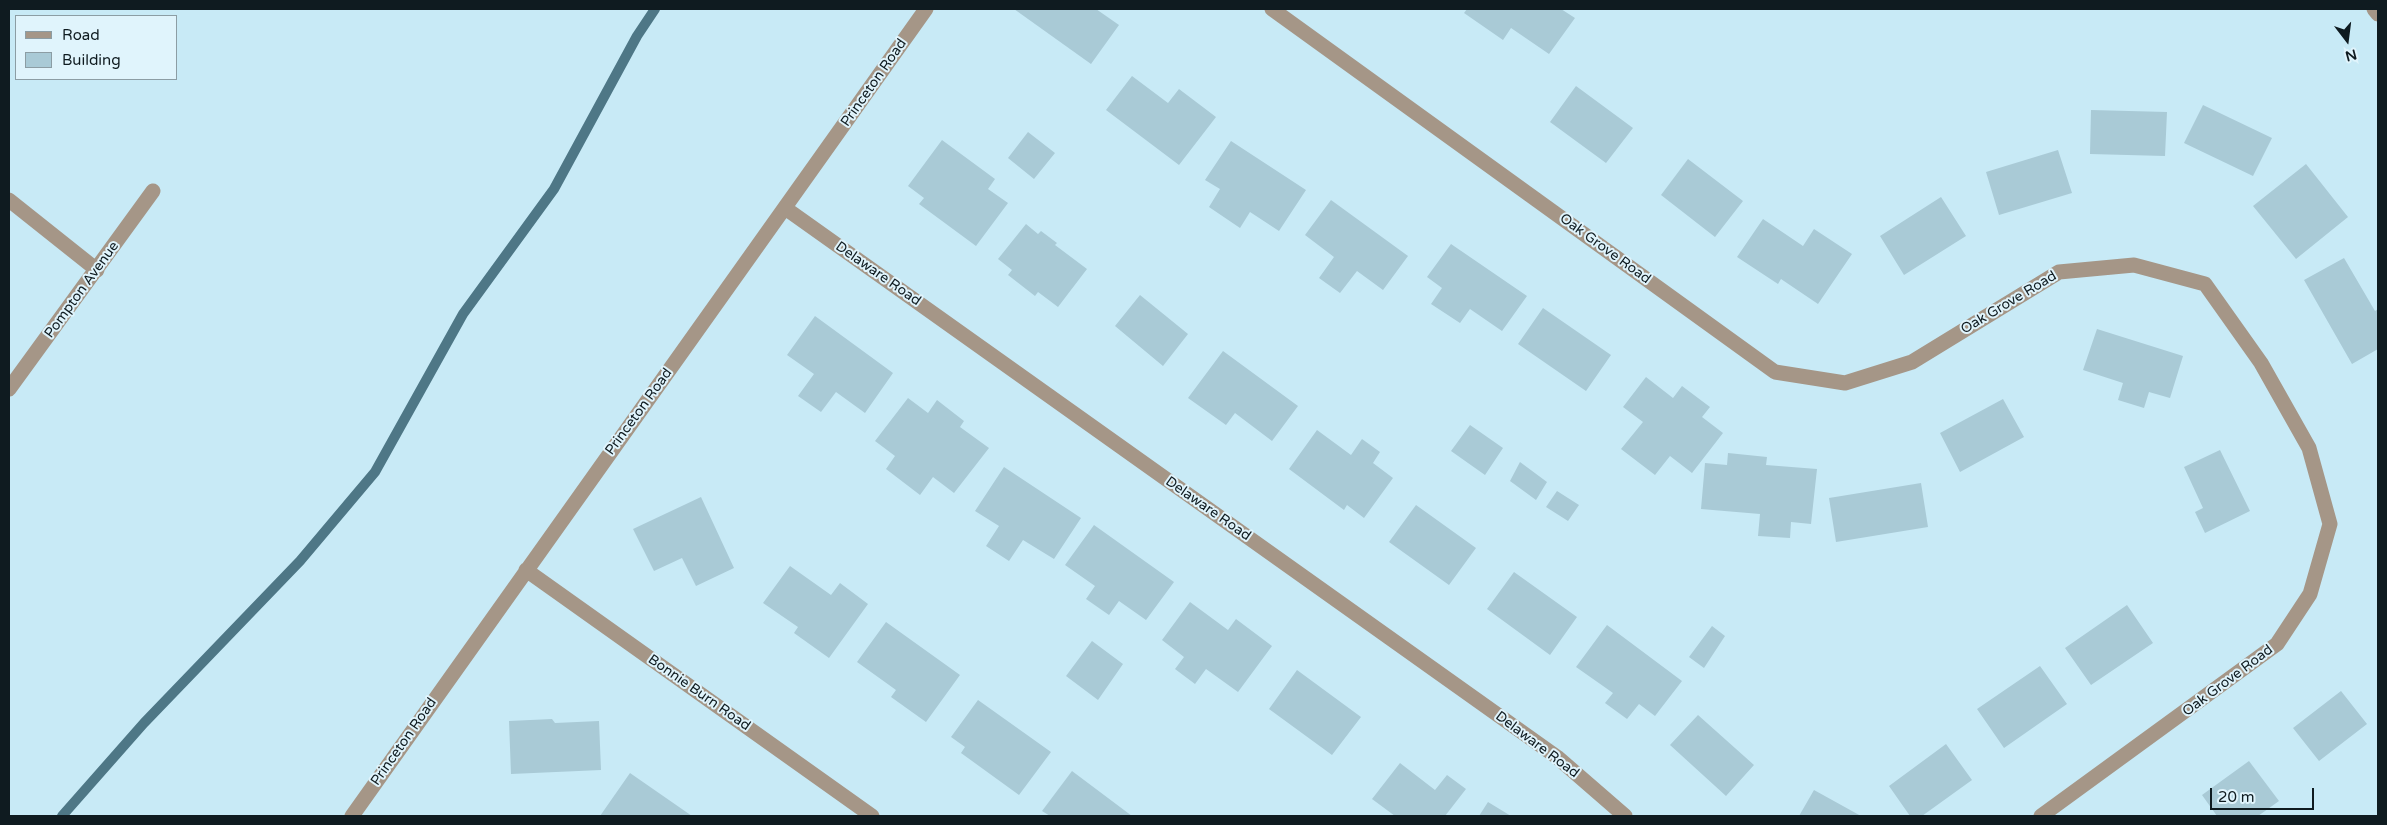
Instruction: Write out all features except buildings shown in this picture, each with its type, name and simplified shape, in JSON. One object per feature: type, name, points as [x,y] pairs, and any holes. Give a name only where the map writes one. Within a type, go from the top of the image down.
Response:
[{"type":"street","name":"Princeton Road","points":[[352,816],[926,9]]},
{"type":"street","name":"Oak Grove Road","points":[[1272,9],[1775,372],[1845,383],[1912,362],[2059,272],[2134,265],[2205,284],[2261,363],[2310,448],[2330,524],[2310,594],[2277,644],[2041,816]]},
{"type":"street","points":[[2374,9],[2378,14]]},
{"type":"street","name":"Pompton Avenue","points":[[9,389],[153,191]]},
{"type":"street","points":[[9,200],[97,270]]},
{"type":"street","name":"Delaware Road","points":[[785,208],[1557,757],[1625,816]]},
{"type":"street","name":"Bonnie Burn Road","points":[[526,570],[872,816]]},
{"type":"waterway","points":[[62,816],[144,723],[300,561],[375,472],[463,314],[554,189],[637,36],[655,9]]}]
